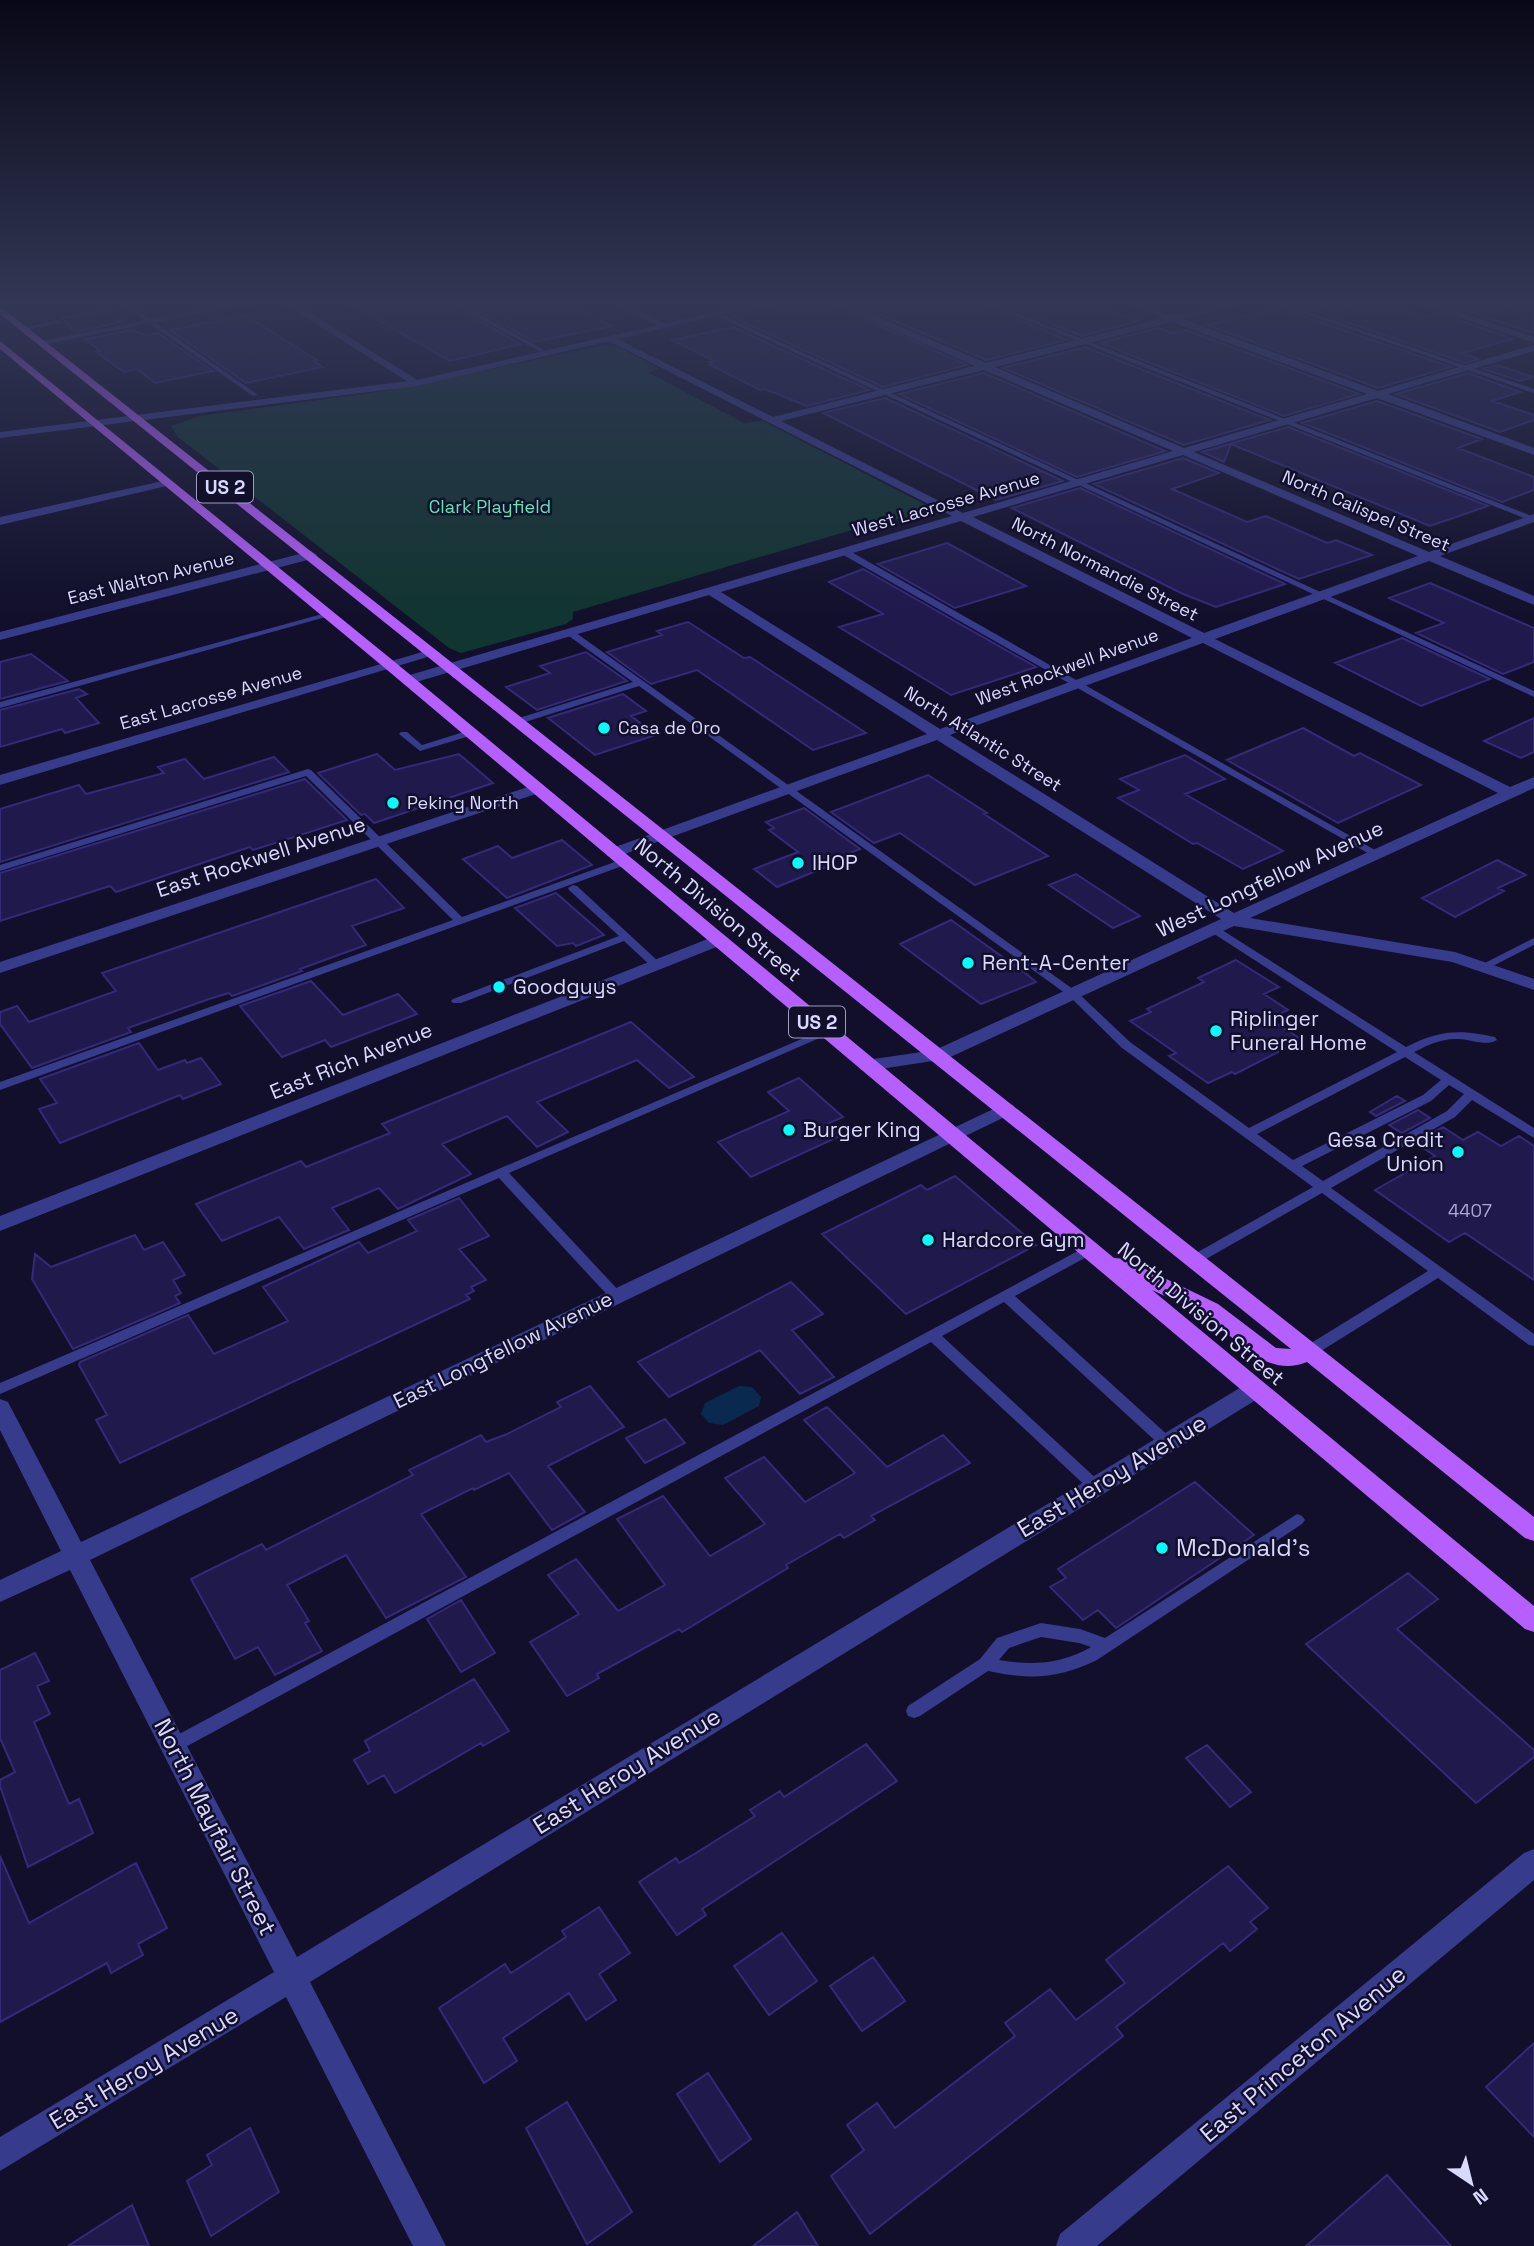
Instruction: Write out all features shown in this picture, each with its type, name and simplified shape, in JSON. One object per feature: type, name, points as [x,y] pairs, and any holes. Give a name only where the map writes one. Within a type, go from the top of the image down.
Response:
[{"type":"main road","name":"North Division Street","points":[[78,408],[408,680],[1534,1621]]},
{"type":"main road","name":"North Division Street","points":[[124,408],[1534,1531]]},
{"type":"main road","points":[[1089,1250],[1210,1309],[1271,1356],[1296,1358],[1308,1352]]},
{"type":"street","points":[[0,436],[153,408]]},
{"type":"street","points":[[0,427],[139,419],[217,408]]},
{"type":"street","name":"North Normandie Street","points":[[748,408],[1510,793]]},
{"type":"street","points":[[773,420],[820,408]]},
{"type":"street","name":"North Calispel Street","points":[[1080,408],[1534,601]]},
{"type":"street","name":"West Lacrosse Avenue","points":[[408,680],[1333,408]]},
{"type":"street","points":[[1415,408],[1534,452]]},
{"type":"street","points":[[0,521],[167,482]]},
{"type":"street","name":"West Rockwell Avenue","points":[[618,857],[662,835],[1533,519]]},
{"type":"street","name":"East Walton Avenue","points":[[0,636],[311,555]]},
{"type":"street","name":"North Atlantic Street","points":[[711,591],[1235,921]]},
{"type":"street","name":"East Lacrosse Avenue","points":[[0,780],[434,653]]},
{"type":"street","name":"West Longfellow Avenue","points":[[867,1065],[939,1055],[1534,782]]},
{"type":"street","name":"East Rockwell Avenue","points":[[0,968],[537,789]]},
{"type":"street","points":[[1235,921],[1455,957],[1534,985]]},
{"type":"street","name":"East Rich Avenue","points":[[0,1224],[718,940]]},
{"type":"street","name":"East Longfellow Avenue","points":[[0,1592],[1006,1109]]},
{"type":"street","name":"East Heroy Avenue","points":[[0,2155],[1256,1389]]},
{"type":"street","name":"North Mayfair Street","points":[[0,1408],[430,2246]]},
{"type":"street","name":"East Princeton Avenue","points":[[1072,2246],[1534,1862]]},
{"type":"lane","points":[[916,408],[1534,694]]},
{"type":"lane","points":[[1250,408],[1533,519]]},
{"type":"lane","points":[[843,551],[1377,854]]},
{"type":"lane","points":[[0,705],[329,615]]},
{"type":"lane","points":[[569,632],[1073,994],[1126,1045],[1534,1341]]},
{"type":"lane","points":[[519,721],[640,683]]},
{"type":"lane","points":[[404,734],[420,748],[470,733]]},
{"type":"lane","points":[[0,868],[307,772],[458,919]]},
{"type":"lane","points":[[0,1086],[458,919],[618,857]]},
{"type":"lane","points":[[573,888],[656,965]]},
{"type":"lane","points":[[1215,930],[1534,1134]]},
{"type":"lane","points":[[457,1001],[626,937]]},
{"type":"lane","points":[[1483,967],[1534,941]]},
{"type":"lane","points":[[0,1389],[827,1031]]},
{"type":"lane","points":[[1248,1134],[1431,1039],[1457,1035],[1491,1040]]},
{"type":"lane","points":[[1292,1166],[1427,1098],[1449,1079]]},
{"type":"lane","points":[[1194,1260],[1451,1114],[1471,1094]]},
{"type":"lane","points":[[501,1172],[616,1296]]},
{"type":"lane","points":[[174,1745],[1089,1250]]},
{"type":"lane","points":[[1308,1352],[1437,1272]]},
{"type":"lane","points":[[1005,1295],[1167,1443]]},
{"type":"lane","points":[[933,1335],[1095,1486]]},
{"type":"lane","points":[[986,1664],[1021,1672],[1058,1670],[1088,1659],[1297,1520]]},
{"type":"lane","points":[[914,1711],[986,1664],[1003,1643],[1041,1630],[1080,1636],[1107,1646]]},
{"type":"green space","name":"Clark Playfield","points":[[261,408],[715,408],[744,423],[763,421],[930,507],[936,513],[930,517],[886,520],[573,612],[573,619],[566,624],[461,653],[449,648],[178,437],[171,426],[200,416]]},
{"type":"water","points":[[739,1386],[752,1387],[761,1397],[759,1406],[723,1425],[709,1423],[701,1414],[705,1403]]},
{"type":"building","points":[[844,408],[906,408],[1063,481],[996,500],[823,413]]},
{"type":"building","points":[[929,408],[1065,408],[1165,451],[1077,477]]},
{"type":"building","points":[[1097,408],[1239,408],[1270,420],[1184,445]]},
{"type":"building","points":[[1263,408],[1312,408],[1284,416]]},
{"type":"building","points":[[1354,408],[1396,408],[1482,439],[1458,448],[1534,477],[1534,490],[1502,502],[1302,423]]},
{"type":"building","points":[[1434,408],[1512,408],[1534,415],[1534,420],[1500,432]]},
{"type":"building","points":[[1288,427],[1488,506],[1430,526],[1231,444],[1224,462],[1202,452]]},
{"type":"building","points":[[1183,458],[1219,473],[1172,489],[1247,522],[1266,516],[1327,543],[1336,540],[1372,555],[1299,579],[1094,484]]},
{"type":"building","points":[[1080,488],[1285,584],[1216,607],[1183,594],[1012,508]]},
{"type":"building","points":[[947,543],[1026,586],[955,608],[878,564]]},
{"type":"building","points":[[863,569],[1036,667],[951,695],[839,627],[883,614],[829,582]]},
{"type":"building","points":[[1430,583],[1534,628],[1534,662],[1503,674],[1416,633],[1444,623],[1389,598]]},
{"type":"building","points":[[688,622],[744,658],[750,657],[866,733],[813,750],[697,670],[651,684],[607,652],[662,635],[657,631]]},
{"type":"building","points":[[1402,638],[1490,679],[1421,706],[1335,663]]},
{"type":"building","points":[[586,652],[627,681],[537,710],[506,687],[550,673],[540,666]]},
{"type":"building","points":[[31,654],[68,681],[0,699],[0,662]]},
{"type":"building","points":[[79,689],[87,694],[76,698],[99,723],[65,733],[62,729],[0,747],[0,710]]},
{"type":"building","name":"Casa de Oro","points":[[623,694],[646,711],[631,716],[656,735],[595,755],[548,718]]},
{"type":"building","points":[[1534,718],[1534,752],[1521,758],[1484,741]]},
{"type":"building","points":[[1303,728],[1354,756],[1360,753],[1421,785],[1338,823],[1227,760]]},
{"type":"building","name":"Peking North","points":[[377,754],[395,770],[459,754],[493,783],[374,823],[365,814],[361,815],[318,773]]},
{"type":"building","points":[[1185,755],[1225,779],[1185,794],[1283,851],[1243,869],[1197,843],[1193,844],[1118,798],[1139,790],[1120,779]]},
{"type":"building","points":[[274,757],[289,772],[0,862],[0,809],[79,785],[86,794],[164,773],[158,767],[185,759],[204,779]]},
{"type":"building","points":[[928,775],[1048,856],[975,885],[900,833],[874,843],[831,812]]},
{"type":"building","points":[[305,779],[347,820],[253,850],[250,847],[116,892],[110,886],[0,921],[0,873]]},
{"type":"building","points":[[804,808],[860,849],[827,862],[831,865],[777,887],[754,869],[798,852],[769,830],[774,828],[766,822]]},
{"type":"building","points":[[562,840],[592,865],[507,898],[463,859],[498,846],[512,858]]},
{"type":"building","points":[[1497,860],[1526,875],[1498,888],[1504,891],[1455,917],[1422,898]]},
{"type":"building","points":[[1076,874],[1140,916],[1113,928],[1049,885]]},
{"type":"building","points":[[376,879],[404,908],[352,926],[366,945],[300,969],[302,971],[232,996],[229,993],[209,999],[128,1028],[131,1032],[32,1068],[0,1024],[0,1012],[17,1006],[29,1022],[116,991],[102,973]]},
{"type":"building","points":[[556,893],[604,935],[576,946],[573,943],[557,946],[515,908]]},
{"type":"building","name":"Rent-A-Center","points":[[951,920],[1036,982],[981,1004],[900,944]]},
{"type":"building","name":"Riplinger Funeral Home","points":[[1236,960],[1279,987],[1264,994],[1288,1010],[1270,1019],[1302,1040],[1235,1074],[1232,1072],[1208,1083],[1169,1056],[1176,1053],[1130,1021],[1151,1012],[1147,1009],[1204,982],[1198,978]]},
{"type":"building","points":[[311,981],[343,1015],[398,994],[417,1014],[331,1047],[325,1040],[282,1057],[240,1006]]},
{"type":"building","points":[[631,1022],[694,1077],[669,1088],[637,1060],[537,1102],[568,1132],[537,1147],[507,1116],[442,1144],[471,1174],[398,1209],[379,1188],[332,1208],[349,1230],[304,1249],[279,1217],[222,1241],[196,1204],[301,1161],[306,1167],[390,1133],[382,1124]]},
{"type":"building","points":[[139,1043],[158,1070],[185,1060],[187,1063],[201,1058],[221,1084],[183,1099],[180,1095],[60,1143],[39,1109],[57,1103],[40,1079]]},
{"type":"building","name":"Burger King","points":[[799,1078],[843,1117],[827,1124],[840,1136],[751,1177],[718,1142],[789,1111],[768,1092]]},
{"type":"building","points":[[1397,1096],[1405,1101],[1376,1116],[1370,1112]]},
{"type":"building","points":[[1418,1110],[1430,1118],[1402,1133],[1389,1125]]},
{"type":"building","points":[[1443,1127],[1463,1140],[1478,1132],[1501,1146],[1519,1136],[1534,1146],[1534,1280],[1465,1233],[1449,1242],[1375,1190],[1435,1156],[1416,1143]]},
{"type":"building","name":"Hardcore Gym","points":[[955,1176],[1036,1245],[906,1314],[822,1234],[921,1185],[927,1190]]},
{"type":"building","points":[[459,1198],[489,1236],[459,1249],[486,1280],[471,1287],[474,1291],[466,1295],[470,1299],[120,1463],[96,1420],[107,1415],[79,1365],[80,1362],[188,1315],[214,1354],[288,1321],[263,1287],[359,1242],[368,1253],[417,1231],[408,1220]]},
{"type":"building","points":[[135,1235],[144,1250],[163,1242],[185,1275],[173,1280],[181,1293],[175,1296],[180,1303],[73,1349],[32,1279],[35,1254],[51,1267]]},
{"type":"building","points":[[791,1282],[823,1314],[792,1330],[834,1377],[800,1394],[760,1350],[669,1397],[638,1362]]},
{"type":"building","points":[[590,1386],[624,1427],[548,1466],[585,1512],[552,1530],[509,1473],[474,1490],[473,1488],[421,1514],[466,1577],[386,1618],[346,1555],[287,1585],[309,1621],[305,1623],[322,1651],[275,1675],[258,1647],[235,1659],[191,1579],[262,1544],[266,1550],[413,1475],[409,1470],[481,1435],[486,1442],[507,1434],[561,1407],[557,1402]]},
{"type":"building","points":[[827,1407],[887,1467],[943,1435],[970,1463],[871,1516],[875,1520],[844,1538],[840,1534],[786,1565],[788,1568],[682,1632],[679,1629],[597,1674],[599,1678],[567,1696],[530,1642],[579,1614],[548,1575],[576,1559],[618,1611],[665,1585],[617,1519],[663,1496],[710,1556],[765,1524],[725,1478],[764,1457],[805,1502],[855,1473],[804,1420]]},
{"type":"building","points":[[665,1419],[685,1443],[645,1463],[626,1438]]},
{"type":"building","name":"McDonald's","points":[[1195,1482],[1254,1535],[1116,1628],[1098,1610],[1083,1620],[1050,1587],[1066,1578],[1058,1569]]},
{"type":"building","points":[[1408,1573],[1438,1599],[1397,1629],[1534,1750],[1534,1757],[1476,1803],[1306,1644]]},
{"type":"building","points":[[461,1600],[495,1653],[461,1672],[427,1619]]},
{"type":"building","points":[[35,1653],[49,1681],[37,1686],[50,1714],[34,1722],[69,1804],[79,1799],[93,1833],[28,1867],[0,1786],[0,1780],[15,1772],[0,1738],[0,1670]]},
{"type":"building","points":[[474,1679],[509,1731],[483,1746],[481,1743],[395,1793],[384,1775],[368,1784],[354,1760],[370,1751],[365,1741]]},
{"type":"building","points":[[866,1744],[897,1781],[702,1909],[706,1915],[677,1935],[639,1882],[676,1858],[679,1863],[696,1853],[755,1816],[750,1810],[780,1791],[784,1797]]},
{"type":"building","points":[[1207,1745],[1251,1792],[1230,1807],[1186,1758]]},
{"type":"building","points":[[0,1856],[29,1923],[136,1863],[167,1928],[138,1944],[143,1955],[111,1973],[107,1963],[0,2022]]},
{"type":"building","points":[[1228,1866],[1268,1908],[1250,1922],[1257,1929],[1230,1951],[1223,1943],[1116,2027],[1123,2036],[870,2234],[831,2176],[864,2150],[847,2125],[877,2103],[895,2128],[1015,2036],[1005,2023],[1050,1989],[1076,2020],[1125,1983],[1106,1960]]},
{"type":"building","points":[[599,1907],[630,1953],[599,1974],[616,2000],[586,2020],[569,1993],[503,2038],[517,2061],[484,2083],[439,2008],[505,1964],[511,1973],[566,1937],[562,1931]]},
{"type":"building","points":[[782,1933],[817,1981],[769,2015],[734,1966]]},
{"type":"building","points":[[873,1957],[905,2001],[862,2031],[830,1986]]},
{"type":"building","points":[[1534,2043],[1534,2137],[1486,2087]]},
{"type":"building","points":[[708,2073],[751,2139],[720,2162],[677,2094]]},
{"type":"building","points":[[567,2102],[632,2212],[587,2244],[526,2128]]},
{"type":"building","points":[[250,2128],[279,2192],[211,2236],[187,2181],[212,2165],[207,2155]]},
{"type":"building","points":[[1387,2175],[1451,2246],[1306,2246]]},
{"type":"building","points":[[132,2205],[149,2246],[68,2246]]},
{"type":"building","points":[[797,2212],[818,2246],[753,2246]]},
{"type":"place","name":"Casa de Oro","points":[[604,728]]},
{"type":"place","name":"Peking North","points":[[393,803]]},
{"type":"place","name":"IHOP","points":[[798,863]]},
{"type":"place","name":"Rent-A-Center","points":[[968,963]]},
{"type":"place","name":"Goodguys","points":[[499,987]]},
{"type":"place","name":"Riplinger Funeral Home","points":[[1216,1031]]},
{"type":"place","name":"Burger King","points":[[789,1130]]},
{"type":"place","name":"Gesa Credit Union","points":[[1458,1152]]},
{"type":"place","name":"Hardcore Gym","points":[[928,1240]]},
{"type":"place","name":"McDonald's","points":[[1162,1548]]}]
